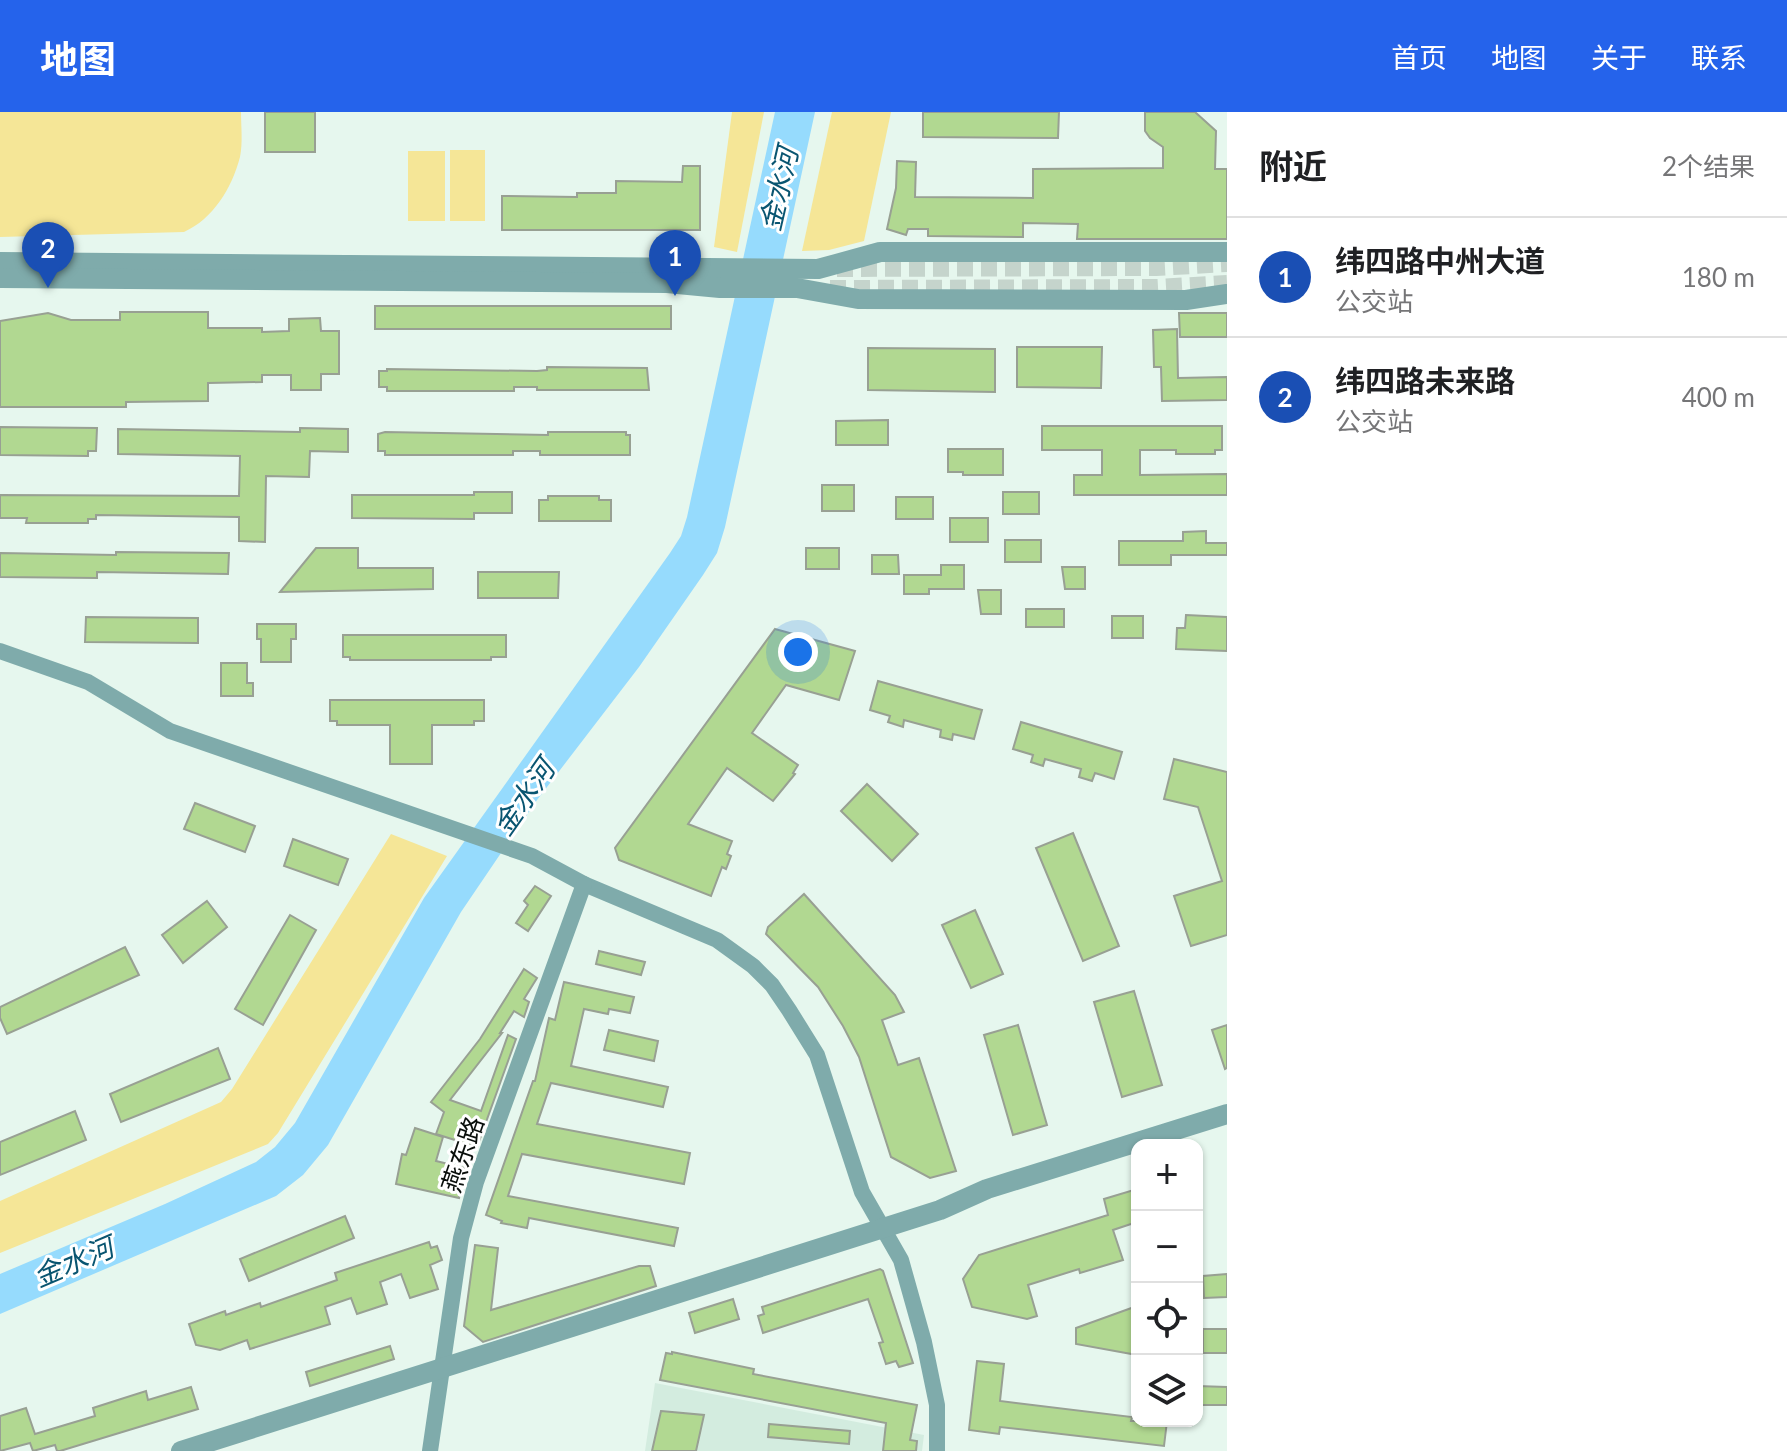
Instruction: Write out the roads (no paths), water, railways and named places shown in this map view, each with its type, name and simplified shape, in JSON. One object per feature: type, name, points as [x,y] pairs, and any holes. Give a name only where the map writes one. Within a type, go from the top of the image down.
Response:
[{"type":"street","points":[[800,278],[818,269],[880,252],[1227,252]]},
{"type":"street","points":[[0,262],[800,278],[858,299],[1186,300],[1227,294]]},
{"type":"street","points":[[0,278],[667,283],[722,278]]},
{"type":"street","points":[[0,651],[88,682],[170,731],[532,856],[584,884],[717,940],[753,966],[772,985],[817,1055],[862,1192],[901,1260],[924,1342],[937,1405],[937,1451]]},
{"type":"street","name":"燕东路","points":[[430,1451],[461,1238],[476,1182],[584,884]]},
{"type":"street","points":[[181,1451],[940,1210],[987,1189],[1227,1114]]},
{"type":"street","points":[[1188,1139],[1227,1127]]},
{"type":"street","points":[[940,1210],[990,1201],[1131,1157]]},
{"type":"water","name":"金水河","points":[[775,112],[815,112],[725,527],[717,553],[703,575],[639,667],[537,800],[461,912],[328,1145],[303,1175],[276,1196],[0,1314],[0,1274],[256,1162],[275,1147],[295,1123],[424,898],[681,536]]},
{"type":"tunnel","points":[[837,269],[1156,268],[1227,264]]},
{"type":"tunnel","points":[[830,288],[1157,287],[1227,283]]},
{"type":"place","name":"纬四路未来路","points":[[48,288]]},
{"type":"place","name":"纬四路中州大道","points":[[675,296]]}]
